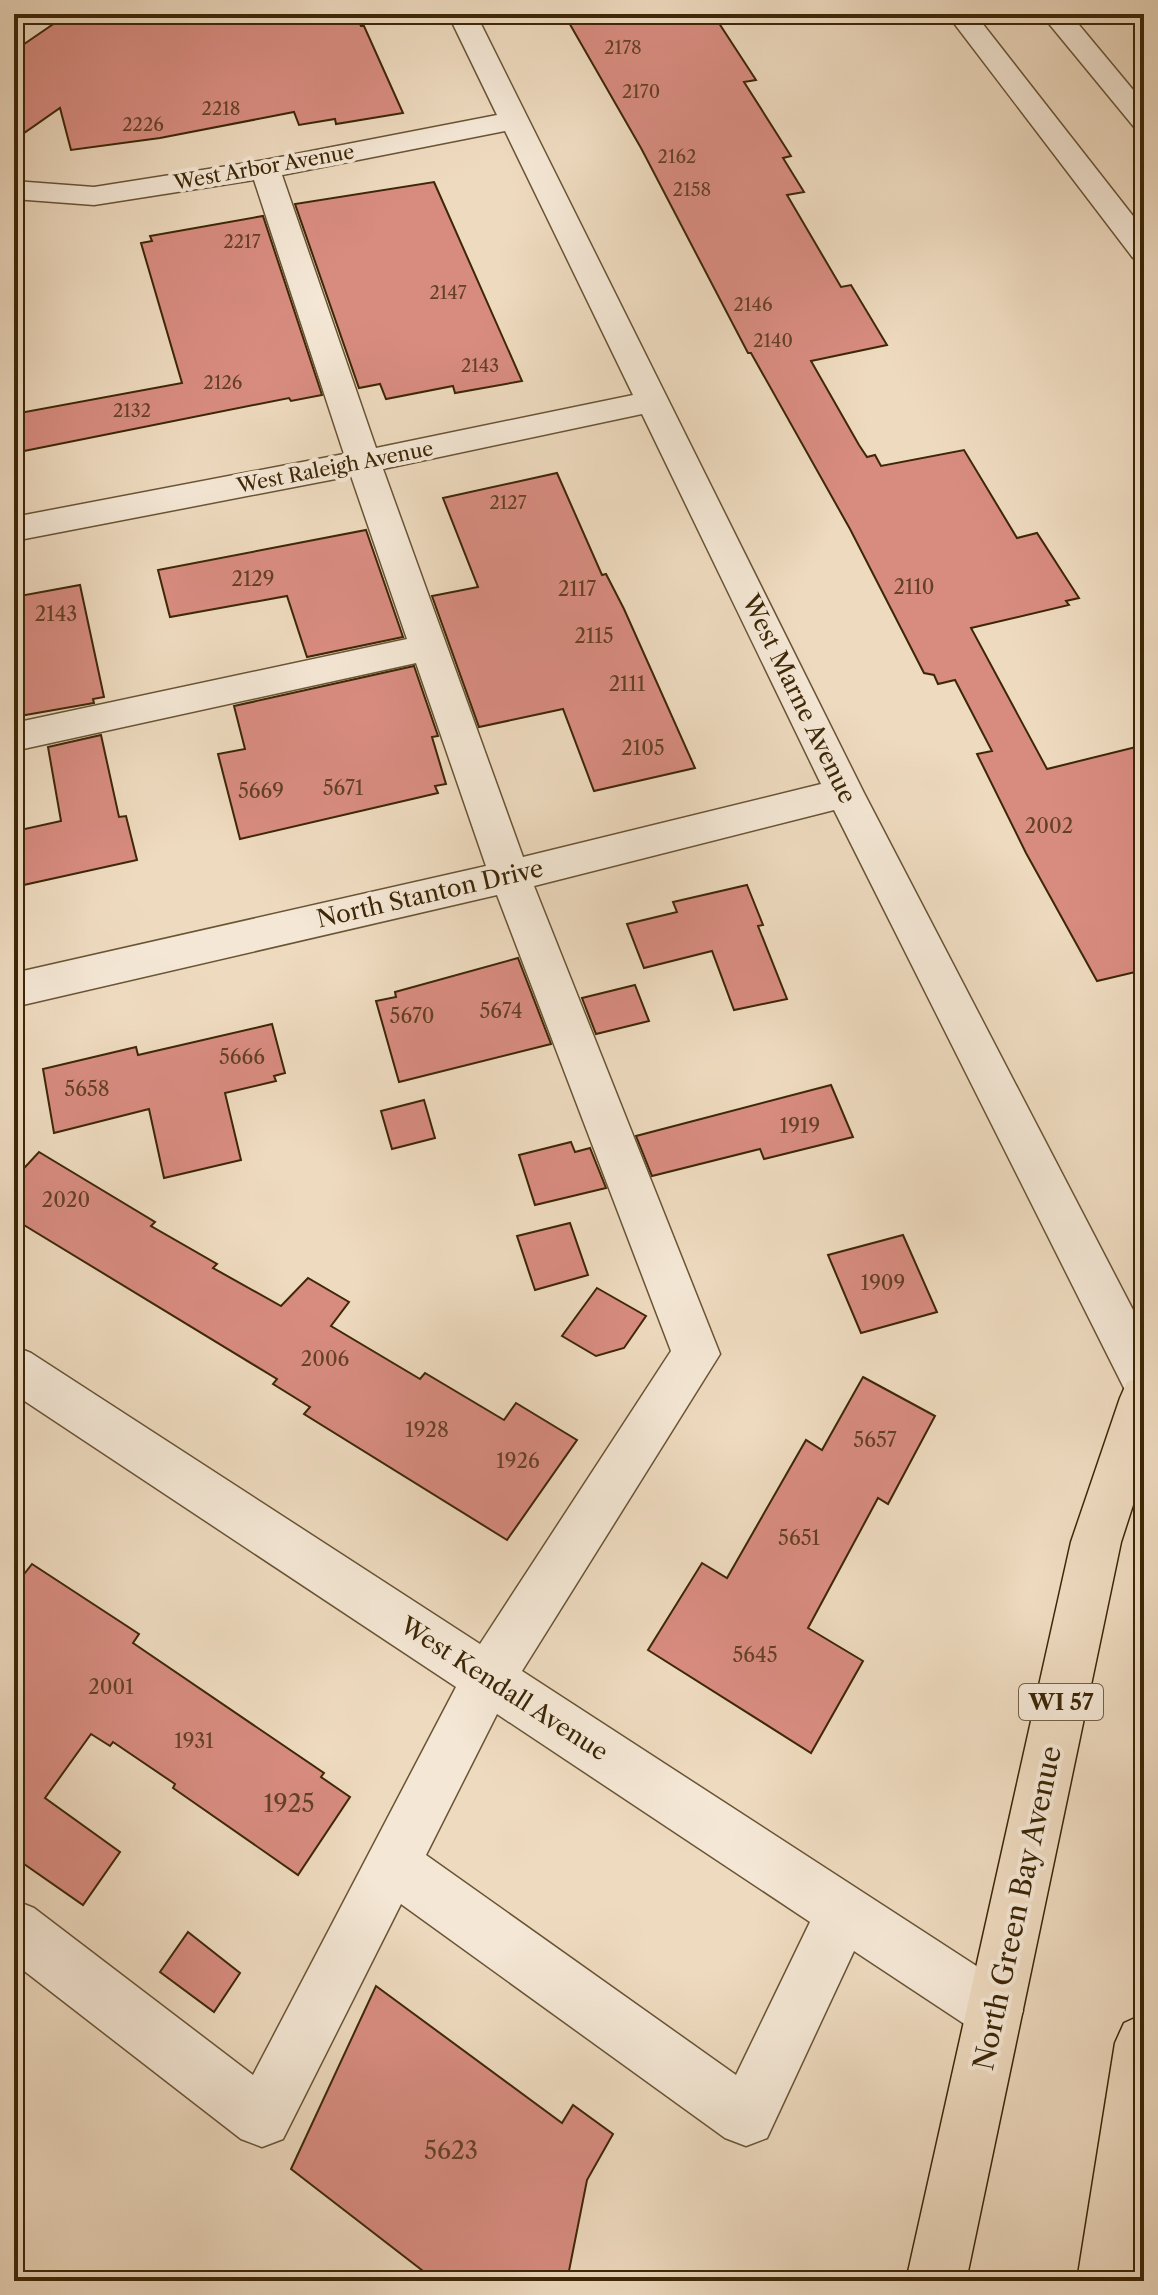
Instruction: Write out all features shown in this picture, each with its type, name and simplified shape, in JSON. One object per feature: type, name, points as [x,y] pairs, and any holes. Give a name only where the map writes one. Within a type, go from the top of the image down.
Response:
[{"type":"main road","name":"North Green Bay Avenue","points":[[936,2281],[1096,1542],[1144,1398]]},
{"type":"main road","points":[[1107,2281],[1144,2043]]},
{"type":"street","name":"West Marne Avenue","points":[[462,14],[655,401],[845,793],[1144,1379]]},
{"type":"street","points":[[961,14],[1144,251]]},
{"type":"street","points":[[1055,14],[1144,121]]},
{"type":"street","name":"West Arbor Avenue","points":[[14,190],[94,196],[265,169],[513,121]]},
{"type":"street","points":[[14,1928],[262,2118],[488,1678],[696,1354],[510,876],[363,462],[265,169]]},
{"type":"street","name":"West Raleigh Avenue","points":[[14,529],[363,462],[655,401]]},
{"type":"street","points":[[14,737],[429,647]]},
{"type":"street","name":"North Stanton Drive","points":[[14,990],[510,876],[845,793]]},
{"type":"street","name":"West Kendall Avenue","points":[[14,1368],[995,2011]]},
{"type":"street","points":[[392,1864],[746,2117],[844,1911]]},
{"type":"building","points":[[68,14],[355,14],[364,26],[403,113],[336,124],[335,119],[299,125],[294,112],[160,138],[71,150],[60,108],[14,140],[14,51]]},
{"type":"building","points":[[564,14],[713,14],[756,80],[744,82],[791,156],[783,158],[804,192],[787,195],[841,287],[851,285],[887,345],[811,361],[859,445],[867,457],[875,455],[881,466],[964,450],[1017,538],[1037,533],[1079,598],[1066,601],[1069,605],[971,628],[1047,769],[1144,745],[1144,970],[1097,981],[1026,853],[977,754],[992,751],[955,680],[938,684],[934,675],[924,673],[850,529],[751,353],[748,353],[641,148]]},
{"type":"building","points":[[434,182],[522,381],[455,393],[453,386],[386,399],[380,384],[359,388],[295,204]]},
{"type":"building","points":[[263,216],[322,395],[291,401],[289,398],[14,453],[14,414],[182,383],[141,243],[152,241],[150,236]]},
{"type":"building","points":[[557,473],[602,575],[606,574],[624,609],[695,768],[594,791],[563,709],[479,727],[432,596],[478,587],[443,498]]},
{"type":"building","points":[[366,530],[403,637],[307,657],[287,596],[170,617],[158,570]]},
{"type":"building","points":[[80,585],[104,697],[93,699],[94,703],[14,717],[14,597]]},
{"type":"building","points":[[414,666],[438,736],[432,737],[446,784],[435,786],[438,793],[240,839],[218,754],[245,749],[234,706]]},
{"type":"building","points":[[101,735],[119,817],[126,816],[137,860],[19,886],[18,881],[14,881],[14,836],[20,834],[20,830],[61,821],[48,747]]},
{"type":"building","points":[[747,885],[763,925],[758,926],[787,999],[734,1010],[712,951],[644,968],[627,924],[677,912],[673,902]]},
{"type":"building","points":[[518,958],[551,1044],[399,1082],[376,1001],[396,997],[395,992]]},
{"type":"building","points":[[635,985],[649,1021],[596,1034],[582,998]]},
{"type":"building","points":[[272,1024],[285,1073],[274,1076],[276,1081],[225,1093],[241,1160],[164,1178],[149,1109],[54,1133],[43,1069],[136,1047],[138,1055]]},
{"type":"building","points":[[831,1085],[853,1137],[764,1159],[760,1149],[652,1176],[636,1136]]},
{"type":"building","points":[[424,1100],[435,1138],[392,1149],[381,1111]]},
{"type":"building","points":[[571,1142],[575,1152],[590,1148],[606,1188],[535,1205],[519,1155]]},
{"type":"building","points":[[39,1152],[155,1222],[151,1226],[217,1264],[213,1268],[281,1306],[308,1278],[349,1302],[331,1326],[420,1379],[425,1373],[504,1420],[516,1403],[577,1440],[507,1540],[304,1414],[310,1407],[273,1384],[277,1379],[14,1219],[14,1179]]},
{"type":"building","points":[[570,1223],[588,1275],[535,1290],[517,1236]]},
{"type":"building","points":[[903,1235],[937,1312],[861,1333],[828,1255]]},
{"type":"building","points":[[597,1288],[646,1316],[624,1348],[596,1356],[562,1336]]},
{"type":"building","points":[[863,1377],[935,1416],[888,1504],[878,1498],[808,1628],[863,1661],[811,1753],[648,1650],[702,1563],[727,1578],[806,1440],[822,1450]]},
{"type":"building","points":[[32,1564],[139,1634],[133,1643],[324,1773],[321,1777],[350,1797],[298,1875],[173,1788],[175,1784],[113,1742],[110,1746],[91,1734],[45,1798],[120,1852],[83,1905],[14,1857],[14,1587]]},
{"type":"building","points":[[188,1932],[240,1973],[214,2012],[160,1972]]},
{"type":"building","points":[[376,1986],[562,2123],[573,2105],[613,2134],[587,2180],[567,2281],[436,2281],[291,2169]]}]
